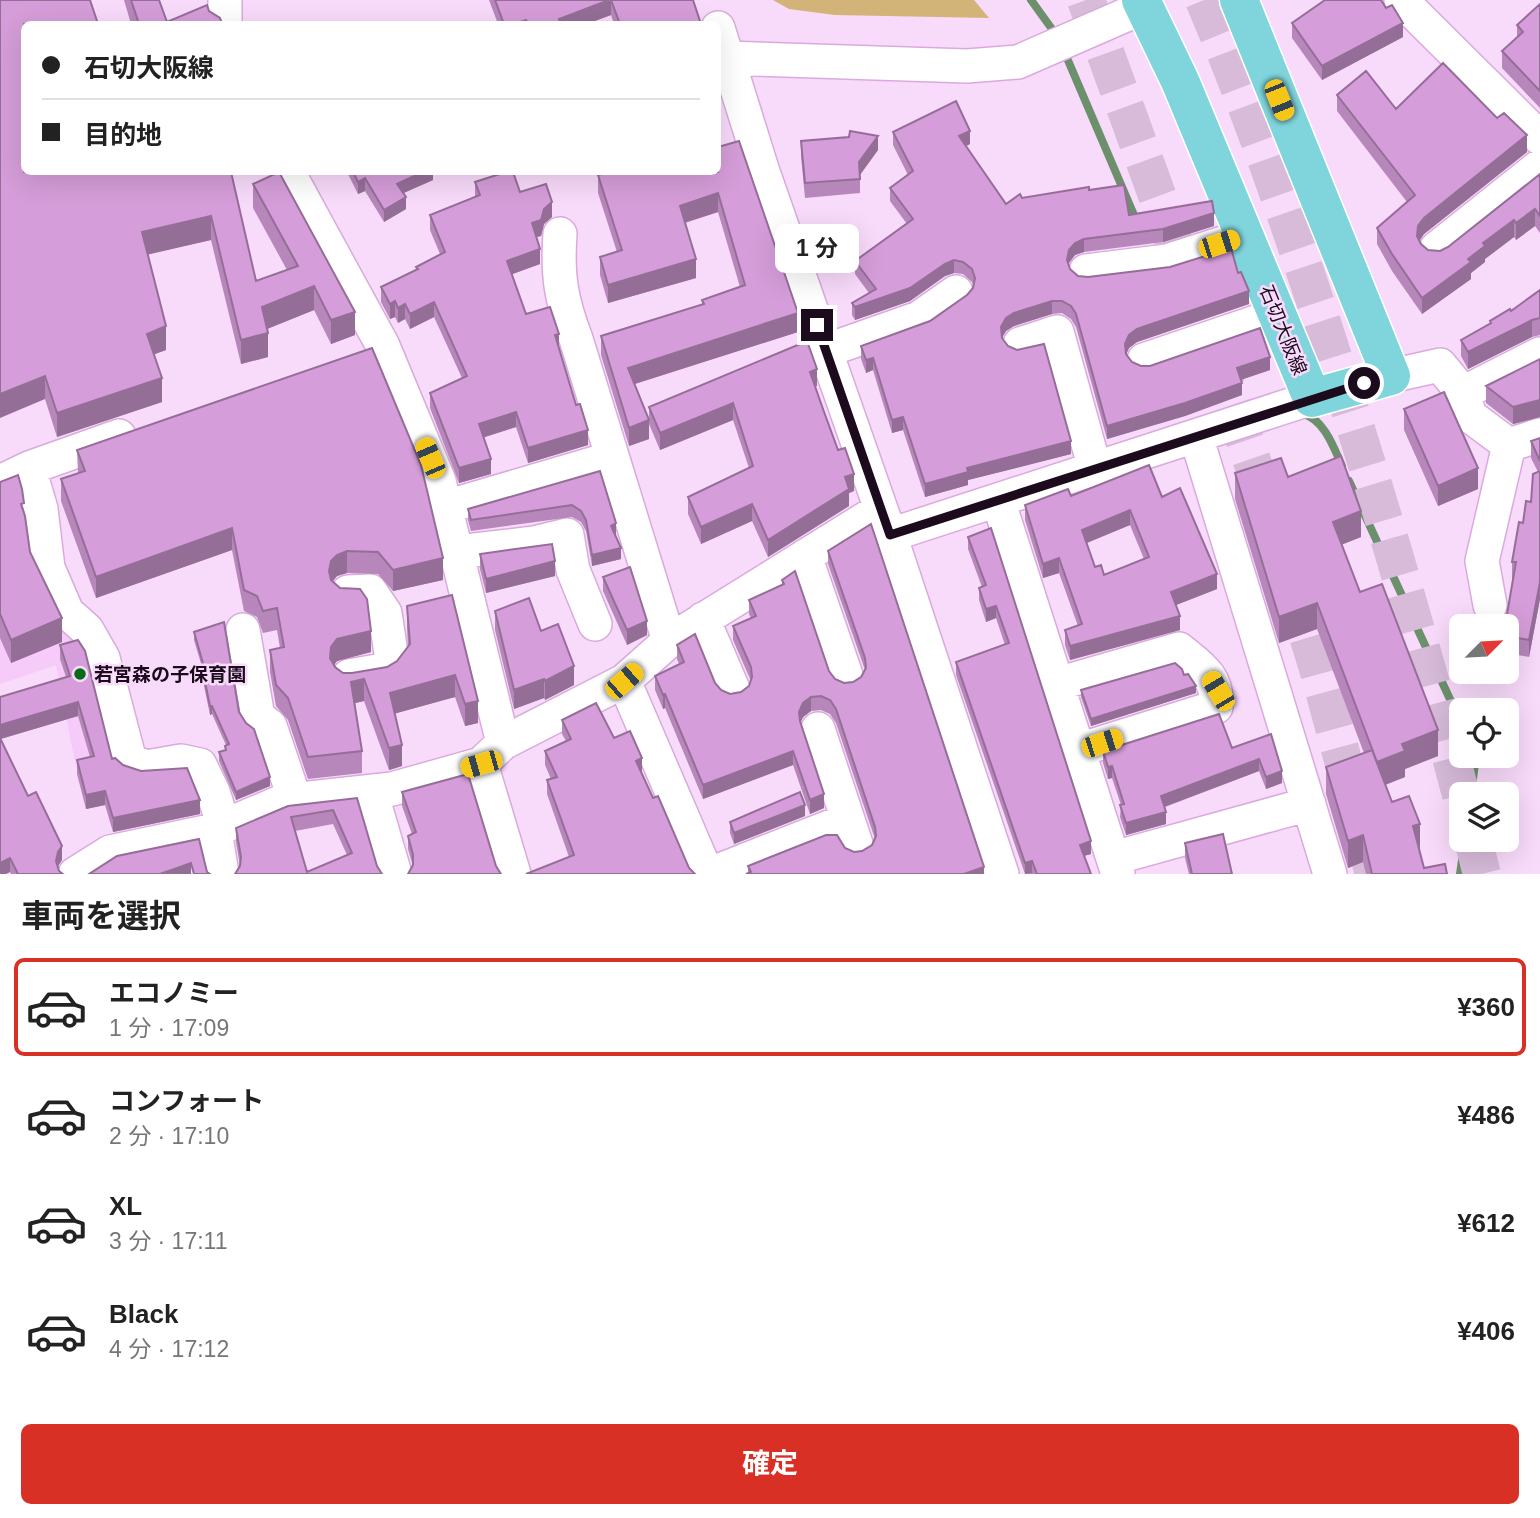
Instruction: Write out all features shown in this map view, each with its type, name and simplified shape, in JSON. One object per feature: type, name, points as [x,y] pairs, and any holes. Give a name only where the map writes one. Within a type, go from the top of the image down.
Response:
[{"type":"main road","points":[[1239,0],[1391,376]]},
{"type":"main road","name":"石切大阪線","points":[[1149,2],[1312,398],[1391,376]]},
{"type":"street","points":[[225,0],[225,21]]},
{"type":"street","points":[[709,0],[714,21]]},
{"type":"street","points":[[1401,0],[1540,138]]},
{"type":"street","points":[[1002,874],[885,522],[723,58],[967,66],[1018,62],[1149,2]]},
{"type":"street","points":[[1436,249],[1540,166]]},
{"type":"street","points":[[289,175],[370,350],[439,481],[467,594],[514,874]]},
{"type":"street","points":[[560,234],[558,266],[564,307],[669,641]]},
{"type":"street","points":[[1086,271],[1167,261],[1245,236]]},
{"type":"street","points":[[825,351],[919,317],[956,292]]},
{"type":"street","points":[[1144,360],[1277,314]]},
{"type":"street","points":[[1020,344],[1057,332],[1095,469]]},
{"type":"street","points":[[1463,393],[1540,354]]},
{"type":"street","points":[[1391,376],[1440,365],[1463,393],[1470,416],[1509,446]]},
{"type":"street","points":[[75,874],[110,852],[219,829],[283,801],[392,789],[492,753],[805,556],[885,522],[998,500],[1312,398]]},
{"type":"street","points":[[147,426],[14,475],[41,509],[48,568],[67,612],[87,630],[103,658],[130,761],[147,767],[181,761],[200,765],[213,792],[222,874]]},
{"type":"street","points":[[1509,446],[1540,435]]},
{"type":"street","points":[[1196,436],[1330,874]]},
{"type":"street","points":[[1490,605],[1482,561],[1509,446]]},
{"type":"street","points":[[446,507],[612,458]]},
{"type":"street","points":[[998,500],[1116,866],[1309,804]]},
{"type":"street","points":[[457,552],[534,543],[567,535],[573,570],[595,624]]},
{"type":"street","points":[[805,556],[847,678]]},
{"type":"street","points":[[348,592],[370,591],[385,613],[392,660],[383,670],[349,676]]},
{"type":"street","points":[[385,613],[467,594]]},
{"type":"street","points":[[703,620],[733,689]]},
{"type":"street","points":[[243,630],[258,717],[271,726],[295,800]]},
{"type":"street","points":[[1058,684],[1179,649],[1205,671],[1218,691],[1216,706],[1079,750]]},
{"type":"street","points":[[618,672],[709,874],[852,834],[818,729]]},
{"type":"street","points":[[371,792],[394,874]]},
{"type":"shaded area","points":[[773,0],[974,0],[989,18],[835,15],[789,9]]},
{"type":"shaded area","name":"若宮森の子保育園","points":[[39,587],[68,636],[92,643],[126,758],[76,767],[56,665],[0,684],[0,601]]},
{"type":"building","points":[[0,0],[90,0],[97,21],[21,21],[21,175],[232,175],[256,281],[298,266],[253,184],[272,175],[281,175],[355,312],[331,320],[314,286],[262,307],[268,333],[241,340],[211,216],[142,232],[166,326],[147,334],[162,378],[57,413],[45,376],[0,394]]},
{"type":"building","points":[[131,0],[159,0],[167,21],[138,21]]},
{"type":"building","points":[[495,0],[609,0],[559,19],[560,21],[503,21]]},
{"type":"building","points":[[611,0],[693,0],[700,21],[619,21]]},
{"type":"building","points":[[1325,0],[1381,0],[1386,8],[1392,5],[1403,23],[1322,66],[1292,23]]},
{"type":"building","points":[[1540,4],[1540,91],[1502,51],[1523,32],[1517,25]]},
{"type":"building","points":[[207,5],[209,11],[221,21],[169,21]]},
{"type":"building","points":[[1443,63],[1497,118],[1504,113],[1527,135],[1424,218],[1418,226],[1417,236],[1421,244],[1428,250],[1440,251],[1448,247],[1540,174],[1540,216],[1535,209],[1516,223],[1514,220],[1483,243],[1485,246],[1468,259],[1471,262],[1422,298],[1377,228],[1415,195],[1337,95],[1366,71],[1396,109]]},
{"type":"building","points":[[956,101],[970,131],[959,136],[1006,204],[1020,194],[1022,198],[1089,187],[1089,190],[1124,185],[1129,215],[1212,201],[1214,213],[1163,229],[1084,239],[1069,250],[1067,260],[1070,269],[1078,276],[1088,277],[1170,267],[1231,248],[1238,273],[1241,272],[1249,291],[1137,329],[1129,335],[1125,344],[1126,354],[1132,362],[1150,366],[1260,328],[1270,357],[1237,368],[1242,383],[1107,426],[1076,314],[1071,306],[1062,301],[1052,301],[1014,313],[1006,318],[1001,327],[1002,338],[1008,346],[1017,350],[1044,344],[1071,441],[967,468],[968,472],[925,484],[903,417],[892,420],[873,358],[866,360],[861,346],[930,321],[967,295],[973,288],[975,278],[972,269],[963,262],[954,260],[910,288],[855,307],[852,303],[876,289],[855,261],[913,219],[890,188],[913,171],[893,132]]},
{"type":"building","points":[[850,131],[878,136],[859,162],[860,179],[805,183],[801,141],[849,137]]},
{"type":"building","points":[[739,141],[798,313],[628,368],[649,420],[629,428],[601,336],[704,304],[702,300],[745,285],[718,193],[680,206],[696,259],[608,285],[600,257],[622,250],[598,175],[721,175],[721,146]]},
{"type":"building","points":[[354,175],[416,175],[397,184],[406,197],[384,210],[365,178],[358,182]]},
{"type":"building","points":[[497,175],[514,175],[520,192],[546,184],[552,202],[544,209],[541,220],[532,223],[540,249],[507,261],[526,314],[550,307],[559,334],[555,335],[576,405],[580,404],[588,430],[528,448],[516,412],[479,424],[491,459],[459,468],[430,393],[467,376],[434,302],[410,314],[405,304],[398,308],[395,301],[390,304],[381,287],[445,252],[430,215],[480,195],[475,182]]},
{"type":"building","points":[[1540,290],[1540,318],[1468,352],[1461,340],[1510,309],[1511,311]]},
{"type":"building","points":[[807,341],[817,369],[810,372],[823,409],[838,450],[845,448],[854,474],[845,477],[849,489],[768,540],[752,504],[701,527],[688,497],[753,466],[733,403],[660,433],[649,407]]},
{"type":"building","points":[[372,348],[421,465],[443,558],[393,570],[378,552],[347,551],[337,555],[331,561],[331,580],[340,588],[360,589],[367,599],[371,631],[337,639],[331,647],[330,658],[335,667],[343,673],[387,667],[397,661],[410,644],[407,606],[452,595],[478,701],[465,704],[455,675],[390,693],[402,745],[389,748],[364,679],[351,682],[362,751],[308,757],[288,698],[276,685],[270,650],[284,647],[277,608],[263,611],[257,596],[244,590],[232,528],[96,577],[61,479],[85,471],[77,450]]},
{"type":"building","points":[[1540,359],[1540,400],[1513,407],[1486,386]]},
{"type":"building","points":[[1444,392],[1478,468],[1438,486],[1404,409]]},
{"type":"building","points":[[1540,438],[1540,461],[1531,441]]},
{"type":"building","points":[[1341,456],[1361,511],[1333,522],[1360,592],[1382,584],[1438,730],[1402,744],[1405,751],[1377,762],[1317,603],[1279,617],[1235,473],[1281,458],[1288,477]]},
{"type":"building","points":[[1149,465],[1162,497],[1180,488],[1217,574],[1171,592],[1180,616],[1070,646],[1065,630],[1082,624],[1059,558],[1043,564],[1025,505],[1068,489],[1071,496]],"holes":[[[1130,510],[1149,557],[1104,575],[1101,565],[1095,567],[1082,530]]]},
{"type":"building","points":[[600,471],[616,523],[611,526],[621,548],[592,555],[586,520],[581,511],[572,505],[471,520],[468,509]]},
{"type":"building","points":[[1540,471],[1540,582],[1529,640],[1519,638],[1519,614],[1507,614],[1516,562],[1512,562],[1519,522],[1523,523],[1526,501],[1531,502],[1533,474]]},
{"type":"building","points":[[18,475],[30,552],[62,618],[11,640],[0,614],[0,482]]},
{"type":"building","points":[[871,524],[984,867],[964,874],[746,874],[751,872],[748,866],[826,835],[837,835],[845,848],[854,852],[872,845],[876,836],[875,827],[836,709],[830,700],[821,696],[811,697],[803,703],[799,712],[824,794],[810,800],[793,751],[703,785],[655,676],[684,662],[677,645],[695,634],[715,683],[721,690],[730,694],[741,692],[749,686],[751,667],[733,626],[756,616],[749,600],[784,584],[782,580],[795,571],[829,671],[835,679],[844,683],[861,677],[866,668],[865,658],[828,551]]},
{"type":"building","points":[[991,528],[1091,841],[1080,845],[1091,874],[1037,874],[1032,861],[1025,863],[956,662],[1009,643],[996,606],[986,609],[979,588],[986,585],[968,537]]},
{"type":"building","points":[[552,544],[555,561],[486,579],[480,554]]},
{"type":"building","points":[[630,567],[647,621],[627,630],[603,577]]},
{"type":"building","points":[[529,598],[541,631],[558,624],[574,666],[545,681],[544,679],[514,690],[495,611]]},
{"type":"building","points":[[224,622],[239,712],[254,729],[270,777],[236,792],[219,752],[226,750],[225,746],[229,744],[210,706],[204,677],[207,677],[194,632]]},
{"type":"building","points":[[78,640],[85,651],[112,759],[141,771],[187,768],[200,800],[113,818],[105,791],[86,795],[77,760],[94,756],[78,702],[0,725],[0,697],[70,676],[60,645]]},
{"type":"building","points":[[1175,663],[1184,675],[1188,674],[1196,686],[1091,719],[1081,690]]},
{"type":"building","points":[[596,703],[614,738],[630,731],[642,758],[636,761],[653,798],[658,796],[689,868],[695,874],[526,874],[574,855],[547,780],[557,777],[545,751],[571,739],[562,720]]},
{"type":"building","points":[[1219,714],[1232,748],[1271,734],[1282,771],[1266,777],[1259,759],[1161,796],[1166,812],[1126,823],[1120,805],[1124,804],[1112,766],[1108,767],[1103,751]]},
{"type":"building","points":[[0,738],[28,796],[36,792],[62,846],[56,861],[63,874],[18,874],[10,858],[0,863]]},
{"type":"building","points":[[1372,750],[1392,802],[1409,796],[1420,824],[1413,826],[1424,868],[1445,864],[1447,874],[1372,874],[1363,835],[1348,841],[1326,767]]},
{"type":"building","points":[[468,774],[496,866],[501,874],[408,874],[413,865],[413,855],[408,836],[416,832],[402,792]]},
{"type":"building","points":[[800,792],[805,805],[734,833],[730,822]]},
{"type":"building","points":[[357,798],[377,866],[382,874],[235,874],[241,857],[236,828],[288,806]],"holes":[[[333,810],[352,853],[307,872],[291,817]]]},
{"type":"building","points":[[1223,834],[1232,874],[1192,874],[1185,843]]},
{"type":"building","points":[[199,839],[207,872],[210,874],[194,874],[191,863],[160,874],[89,874],[117,856]]},
{"type":"waterway","points":[[1031,0],[1057,36]]},
{"type":"waterway","points":[[1064,51],[1137,222]]},
{"type":"waterway","points":[[1303,414],[1322,428],[1342,466]]},
{"type":"waterway","points":[[1349,481],[1449,698]]},
{"type":"waterway","points":[[1473,782],[1474,768]]},
{"type":"waterway","points":[[1460,874],[1463,852]]},
{"type":"tunnel","points":[[1086,0],[1192,291]]},
{"type":"tunnel","points":[[1204,0],[1257,135],[1320,317],[1401,578],[1458,782]]},
{"type":"tunnel","points":[[1214,351],[1271,516]]},
{"type":"tunnel","points":[[1292,583],[1374,874]]},
{"type":"tunnel","points":[[1476,852],[1482,874]]},
{"type":"place","name":"若宮森の子保育園","points":[[80,674]]},
{"type":"route","points":[[817,325],[890,535],[1364,383]]}]
